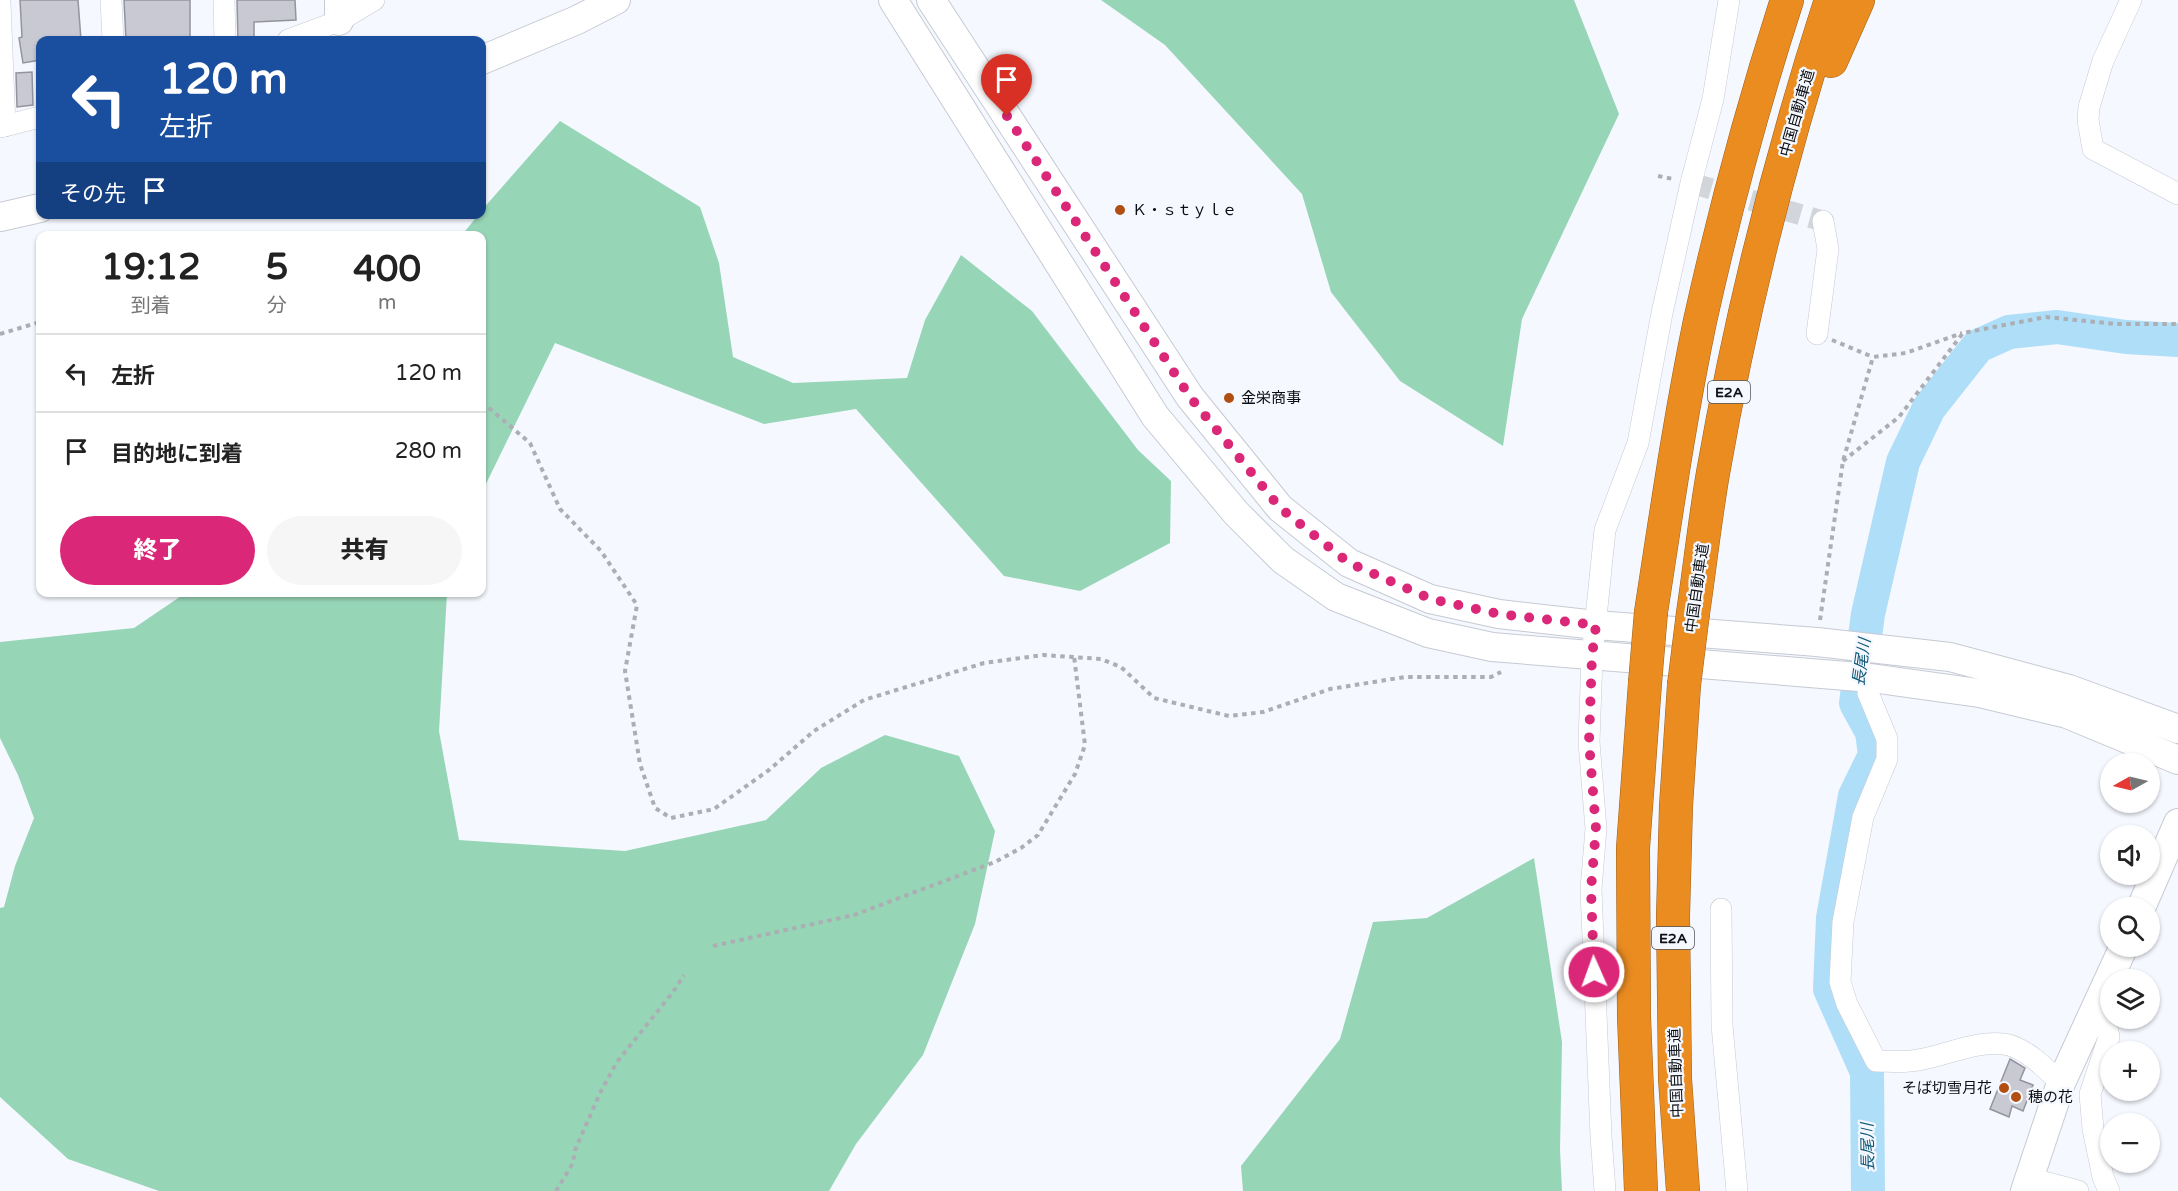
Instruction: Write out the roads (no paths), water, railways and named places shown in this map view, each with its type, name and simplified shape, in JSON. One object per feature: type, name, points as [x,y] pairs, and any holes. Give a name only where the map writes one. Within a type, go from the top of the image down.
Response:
[{"type":"highway","points":[[1700,321],[1732,125],[1766,0]]},
{"type":"highway","name":"E2A","points":[[1641,1191],[1634,1017],[1633,848],[1651,612],[1673,467],[1700,321],[1738,166],[1786,0]]},
{"type":"highway","name":"中国自動車道","points":[[1683,1191],[1675,1080],[1673,916],[1676,806],[1684,685],[1713,474],[1734,364],[1780,175],[1808,71],[1831,0]]},
{"type":"highway","points":[[1780,175],[1858,0]]},
{"type":"street","points":[[111,0],[112,36]]},
{"type":"street","points":[[224,0],[225,36]]},
{"type":"street","points":[[295,36],[339,10],[374,0]]},
{"type":"street","points":[[486,58],[577,20],[616,0]]},
{"type":"street","points":[[893,0],[1155,416],[1236,513],[1283,560],[1336,597],[1428,633],[1492,647],[1871,678],[1979,693],[2067,714],[2178,760]]},
{"type":"street","points":[[931,0],[1190,397],[1280,508],[1349,563],[1431,599],[1499,614],[1596,625],[1817,642],[1950,657],[2058,686],[2178,729]]},
{"type":"street","points":[[1605,1191],[1591,901],[1596,829],[1589,742],[1592,656],[1605,530],[1638,443],[1662,313],[1691,183],[1713,99],[1729,0]]},
{"type":"street","points":[[2131,0],[2103,62],[2089,107],[2088,120],[2094,149],[2178,194]]},
{"type":"street","points":[[0,3],[3,127],[36,118]]},
{"type":"street","points":[[0,217],[36,209]]},
{"type":"street","points":[[1817,333],[1828,249],[1823,221]]},
{"type":"street","points":[[1871,678],[1868,693],[1887,739],[1887,759],[1863,817],[1843,922],[1840,982],[1847,1004],[1876,1061],[1917,1061],[1946,1052],[1996,1043],[2011,1046],[2036,1060],[2061,1083]]},
{"type":"street","points":[[2146,897],[2178,823]]},
{"type":"street","points":[[1721,909],[1722,1025],[1737,1191]]},
{"type":"street","points":[[2078,1191],[2027,1184],[2061,1083],[2100,1000]]},
{"type":"street","points":[[2107,1029],[2109,1037],[2090,1094],[2093,1128],[2103,1177],[2109,1191]]},
{"type":"waterway","name":"長尾川","points":[[1868,1191],[1867,1072],[1830,989],[1833,918],[1855,796],[1875,755],[1872,732],[1856,703],[1868,614],[1903,462],[1929,408],[1978,346],[2009,332],[2057,327],[2126,337],[2178,340]]},
{"type":"tunnel","points":[[1691,183],[1823,221]]},
{"type":"place","name":"Ｋ・ｓｔｙｌｅ","points":[[1120,210]]},
{"type":"place","name":"金栄商事","points":[[1229,398]]},
{"type":"place","name":"そば切雪月花","points":[[2004,1088]]},
{"type":"place","name":"穂の花","points":[[2016,1097]]}]
